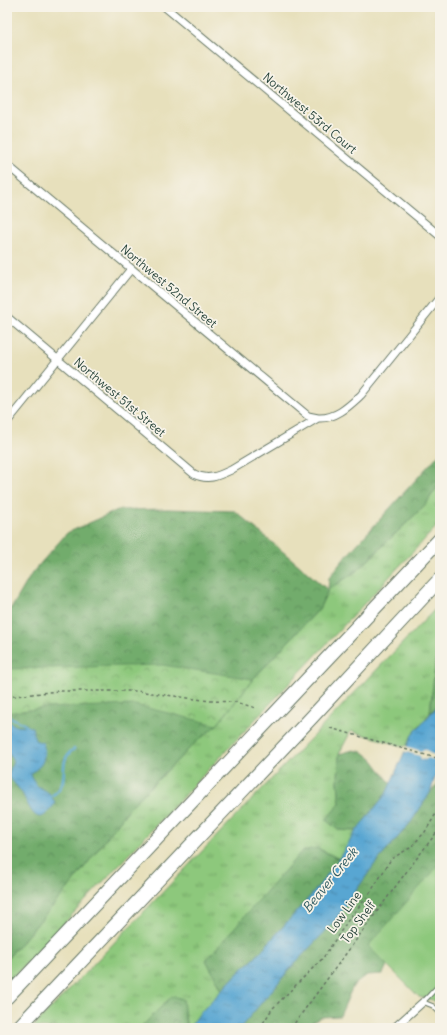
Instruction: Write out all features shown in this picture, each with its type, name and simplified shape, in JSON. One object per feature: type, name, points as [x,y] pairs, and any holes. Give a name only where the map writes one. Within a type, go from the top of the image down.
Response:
[{"type":"highway","points":[[7,997],[440,539]]},
{"type":"highway","points":[[18,1028],[312,718],[440,579]]},
{"type":"street","name":"Northwest 53rd Court","points":[[165,7],[440,236]]},
{"type":"street","name":"Northwest 52nd Street","points":[[7,165],[308,416],[318,418]]},
{"type":"street","points":[[7,422],[131,269]]},
{"type":"street","name":"Northwest 51st Street","points":[[7,316],[194,474],[200,477],[208,478],[224,473],[318,418],[333,416],[346,408],[361,395],[440,297]]},
{"type":"street","points":[[394,1028],[423,1002]]},
{"type":"lane","points":[[440,984],[423,1002],[433,1006],[440,1012]]},
{"type":"path","points":[[7,697],[58,691],[137,691],[210,701],[236,702],[256,708]]},
{"type":"path","points":[[330,728],[440,759]]},
{"type":"path","name":"Low Line","points":[[260,1028],[272,1009],[323,958],[351,916],[368,896],[390,859],[410,848],[425,832],[440,807]]},
{"type":"path","name":"Top Shelf","points":[[291,1028],[440,828]]},
{"type":"green space","points":[[440,453],[440,483],[425,505],[358,570],[328,590],[329,578],[342,561]]},
{"type":"green space","points":[[440,483],[440,523],[7,984],[7,959],[70,886],[131,806],[196,742],[217,725],[253,679],[319,609],[328,590],[358,570],[425,505]]},
{"type":"green space","points":[[167,509],[235,511],[328,590],[319,609],[253,679],[217,725],[196,742],[131,806],[70,886],[7,959],[7,612],[14,604],[32,573],[67,533],[118,510]]},
{"type":"green space","points":[[440,604],[440,643],[437,647],[430,713],[412,735],[406,747],[351,731],[339,754],[338,782],[340,803],[338,830],[356,831],[339,859],[317,848],[250,912],[207,959],[222,990],[200,1013],[189,1028],[187,1028],[185,1016],[172,996],[140,1028],[32,1028]]},
{"type":"green space","points":[[440,643],[440,703],[430,713],[437,647]]},
{"type":"green space","points":[[162,665],[253,679],[217,725],[135,705],[42,708],[7,713],[7,669]]},
{"type":"green space","points":[[353,750],[363,752],[373,760],[391,784],[386,794],[356,831],[338,830],[326,820],[340,803],[338,782],[339,754]]},
{"type":"green space","points":[[440,781],[440,910],[388,963],[383,974],[367,975],[353,986],[340,1016],[321,1017],[305,1028],[240,1028],[295,963],[334,922],[374,865],[411,822],[430,793]]},
{"type":"green space","points":[[317,848],[339,859],[314,892],[254,959],[222,990],[206,960],[302,851]]},
{"type":"green space","points":[[440,864],[440,1006],[433,1000],[419,997],[368,946]]},
{"type":"green space","points":[[172,996],[183,999],[186,1028],[140,1028]]},
{"type":"water","name":"Beaver Creek","points":[[440,703],[440,763],[430,793],[411,822],[374,865],[334,922],[295,963],[240,1028],[189,1028],[200,1013],[242,969],[254,959],[314,892],[336,863],[356,831],[386,794],[412,735]]},
{"type":"water","points":[[7,722],[10,722],[16,726],[32,727],[35,740],[43,743],[43,761],[31,775],[36,785],[49,793],[55,802],[43,816],[39,817],[32,812],[22,793],[8,776],[13,761],[7,750]]},
{"type":"pier","points":[[405,746],[421,751],[424,749],[427,750],[429,753],[440,757],[440,762],[428,758],[425,760],[421,759],[420,756],[403,751]]},
{"type":"waterway","points":[[7,717],[25,725],[30,729]]},
{"type":"waterway","points":[[50,797],[62,784],[64,763],[69,753],[74,749]]}]
